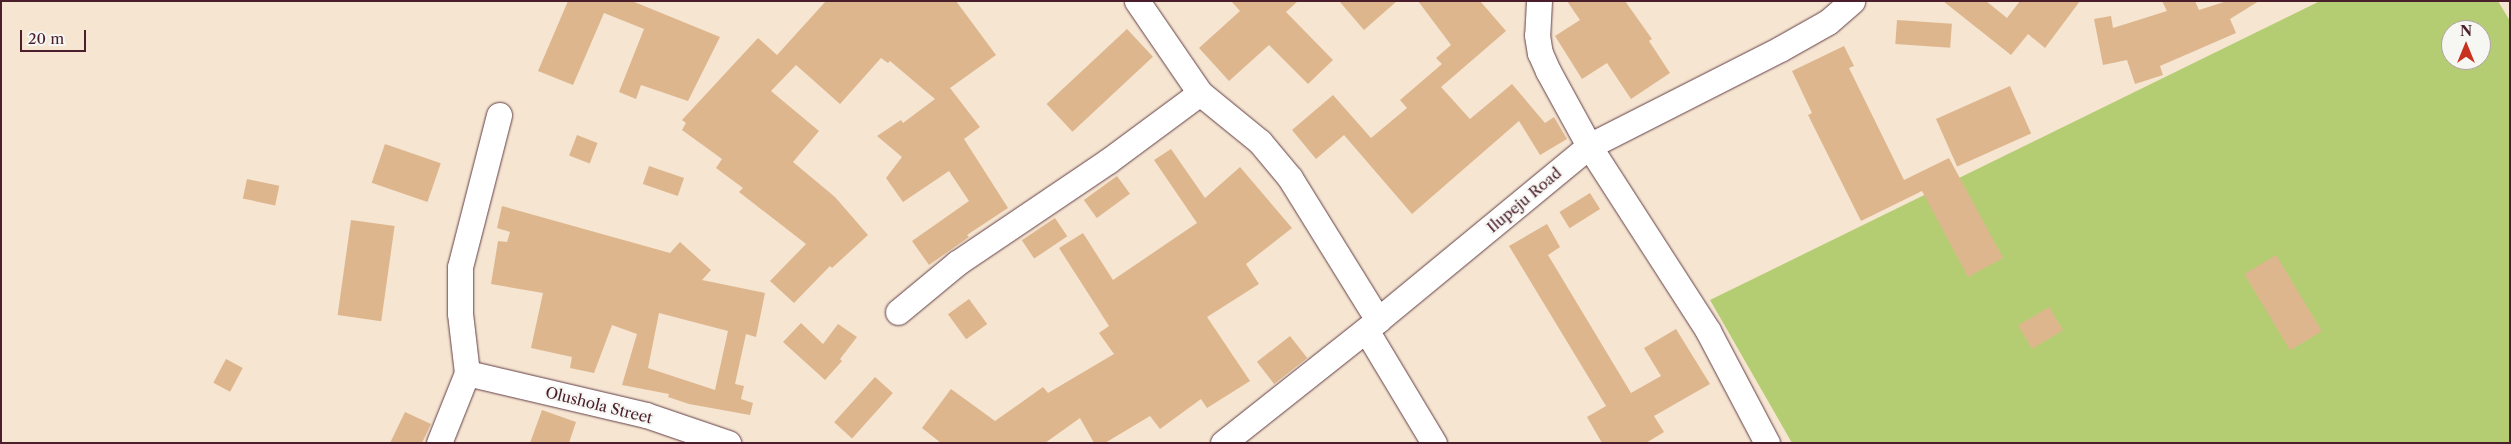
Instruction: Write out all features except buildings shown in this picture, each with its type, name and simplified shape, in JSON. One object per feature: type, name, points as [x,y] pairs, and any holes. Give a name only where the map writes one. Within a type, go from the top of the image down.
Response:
[{"type":"street","points":[[1137,1],[1200,93],[1260,142],[1290,178],[1372,325],[1434,443]]},
{"type":"street","points":[[1539,1],[1537,35],[1540,53],[1589,146],[1708,331],[1767,443]]},
{"type":"street","name":"Ilupeju Road","points":[[1223,443],[1372,325],[1589,146],[1780,49],[1828,22],[1852,1]]},
{"type":"street","points":[[898,312],[956,263],[1108,161],[1200,93]]},
{"type":"street","points":[[440,443],[467,373],[460,313],[460,267],[499,115]]},
{"type":"street","name":"Olushola Street","points":[[467,373],[646,415],[728,443]]},
{"type":"green space","points":[[2320,1],[2498,1],[2510,21],[2510,443],[1792,443],[1710,300]]}]
